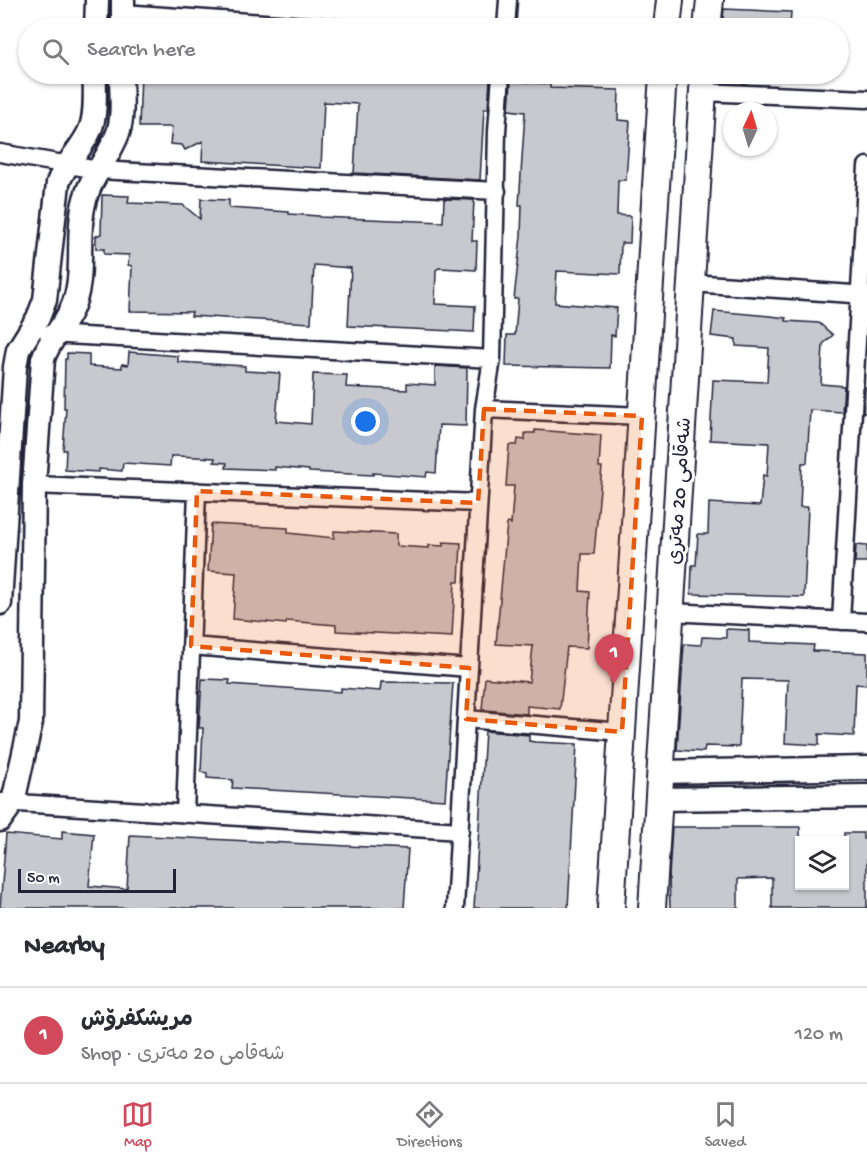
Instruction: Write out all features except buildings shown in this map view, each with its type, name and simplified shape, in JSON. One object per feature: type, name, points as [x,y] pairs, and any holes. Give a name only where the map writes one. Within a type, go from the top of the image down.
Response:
[{"type":"main road","points":[[668,18],[670,0]]},
{"type":"main road","points":[[708,18],[710,0]]},
{"type":"main road","name":"شەقامی 20 مەتری","points":[[612,899],[662,84]]},
{"type":"main road","name":"شەقامی 20 مەتری","points":[[652,900],[703,84]]},
{"type":"main road","points":[[633,549],[674,552]]},
{"type":"main road","points":[[612,899],[652,900]]},
{"type":"street","points":[[96,18],[97,0]]},
{"type":"street","points":[[507,18],[508,0]]},
{"type":"street","points":[[123,14],[183,18]]},
{"type":"street","points":[[0,603],[7,413],[18,350],[38,318],[45,300],[58,183],[66,165],[85,139],[92,123],[94,84]]},
{"type":"street","points":[[121,84],[120,127],[87,190],[82,212],[74,302],[66,319],[50,341],[43,359],[34,485],[31,722],[4,808],[185,814],[459,831]]},
{"type":"street","points":[[455,908],[484,409],[492,359],[497,130],[500,84]]},
{"type":"street","points":[[713,84],[867,99]]},
{"type":"street","points":[[0,153],[98,170],[497,191]]},
{"type":"street","points":[[841,621],[859,457],[867,166]]},
{"type":"street","points":[[691,283],[863,294]]},
{"type":"street","points":[[29,332],[492,359]]},
{"type":"street","points":[[484,409],[642,416]]},
{"type":"street","points":[[34,485],[478,503]]},
{"type":"street","points":[[185,814],[197,491]]},
{"type":"street","points":[[670,612],[867,622]]},
{"type":"street","points":[[191,646],[469,668]]},
{"type":"street","points":[[466,719],[622,732]]},
{"type":"street","points":[[660,772],[867,768]]},
{"type":"street","points":[[658,799],[867,796]]},
{"type":"highlighted area","points":[[484,409],[642,416],[622,732],[466,719],[469,668],[191,646],[197,491],[478,503]]},
{"type":"place","name":"مریشکفرۆش","points":[[614,684]]}]
